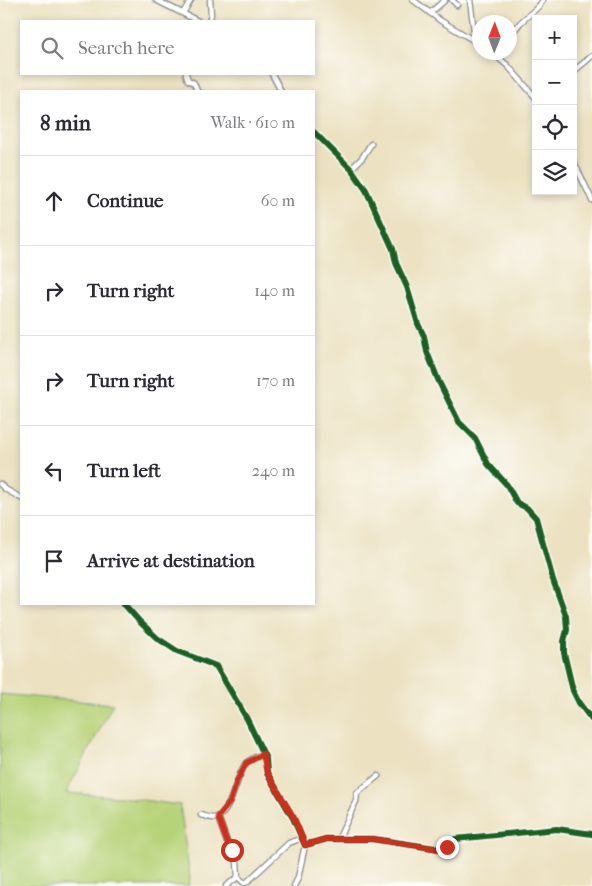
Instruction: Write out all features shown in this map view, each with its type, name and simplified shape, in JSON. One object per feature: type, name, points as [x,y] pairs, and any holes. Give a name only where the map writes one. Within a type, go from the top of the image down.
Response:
[{"type":"street","points":[[156,0],[196,20]]},
{"type":"street","points":[[183,13],[191,0]]},
{"type":"street","points":[[210,0],[213,20]]},
{"type":"street","points":[[413,0],[430,13],[472,39]]},
{"type":"street","points":[[430,13],[445,0]]},
{"type":"street","points":[[452,0],[457,5]]},
{"type":"street","points":[[470,0],[472,16]]},
{"type":"street","points":[[517,27],[543,0]]},
{"type":"street","points":[[208,20],[211,13]]},
{"type":"street","points":[[577,69],[592,56]]},
{"type":"street","points":[[502,60],[532,93]]},
{"type":"street","points":[[186,75],[188,80],[194,83],[198,90]]},
{"type":"street","points":[[273,75],[280,90]]},
{"type":"street","points":[[315,133],[351,169],[366,190],[407,287],[418,324],[424,336],[427,352],[439,382],[459,422],[475,438],[488,464],[507,485],[517,504],[527,508],[536,518],[553,580],[566,616],[564,653],[573,690],[579,703],[592,720]]},
{"type":"street","points":[[351,169],[362,158],[371,144]]},
{"type":"street","points":[[577,168],[592,200]]},
{"type":"street","points":[[0,484],[20,497]]},
{"type":"street","points":[[125,605],[149,631],[177,651],[216,666],[247,719],[263,754],[267,773],[294,818],[305,845],[298,878],[294,886]]},
{"type":"street","points":[[202,815],[213,818],[218,817],[230,802],[246,763],[263,754]]},
{"type":"street","points":[[339,838],[356,801],[357,793],[378,776]]},
{"type":"street","points":[[218,817],[227,842],[237,861],[238,877],[244,883],[289,843],[302,838]]},
{"type":"street","points":[[305,845],[326,839],[339,838],[372,839],[440,849],[447,847],[455,839],[492,835],[557,829],[592,834]]},
{"type":"street","points":[[226,886],[238,877]]},
{"type":"green space","points":[[0,694],[113,704],[66,793],[120,797],[180,805],[190,878],[188,886],[0,886]]},
{"type":"cycle path","points":[[315,133],[352,170],[366,190],[393,249],[396,263],[407,287],[418,324],[424,336],[427,352],[439,382],[459,422],[475,438],[488,464],[507,485],[517,503],[527,508],[536,518],[553,580],[566,616],[567,630],[564,641],[564,653],[573,691],[579,703],[592,720]]},
{"type":"cycle path","points":[[125,605],[157,638],[177,651],[216,666],[247,719],[266,759],[267,773],[293,818],[305,845],[327,839],[373,839],[440,849],[447,847],[455,839],[557,829],[592,834]]},
{"type":"route","points":[[232,850],[218,817],[230,802],[246,763],[263,754],[266,759],[267,773],[294,818],[305,845],[326,839],[372,839],[440,849],[447,847]]}]
